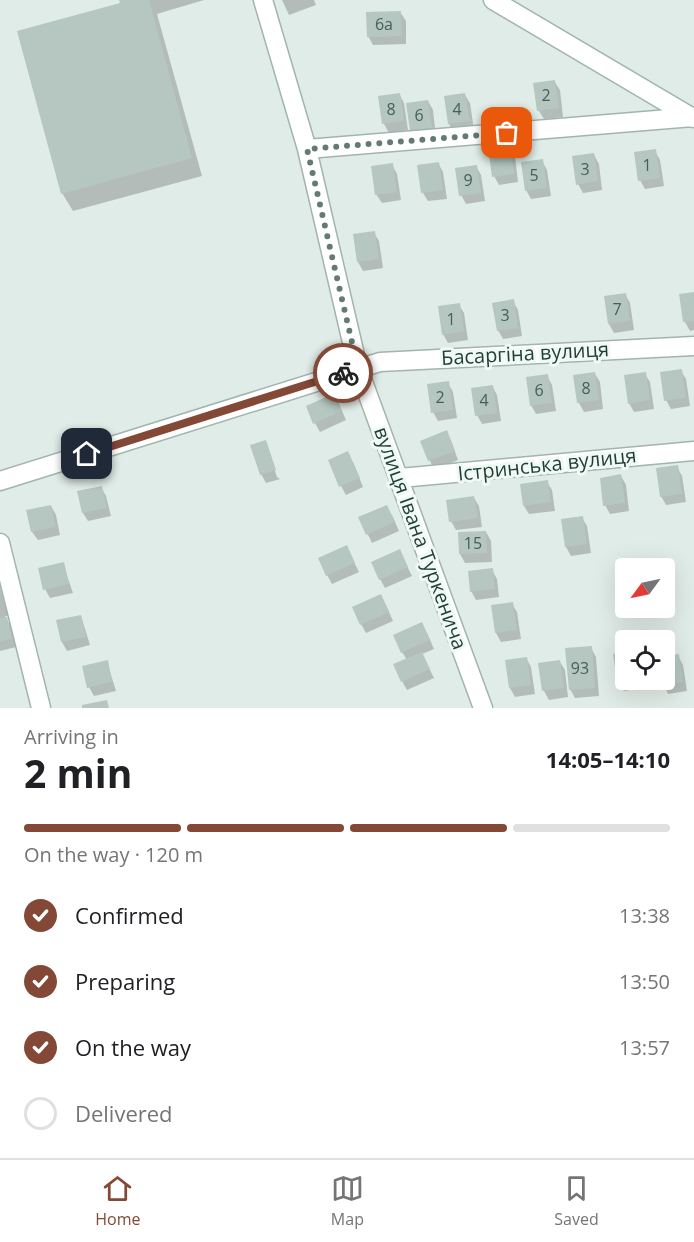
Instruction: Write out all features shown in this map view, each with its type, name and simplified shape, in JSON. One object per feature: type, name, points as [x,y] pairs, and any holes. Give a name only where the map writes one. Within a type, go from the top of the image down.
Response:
[{"type":"street","name":"вулиця Івана Туркенича","points":[[263,0],[314,148],[358,368],[483,708]]},
{"type":"street","points":[[494,0],[693,118]]},
{"type":"street","points":[[314,148],[693,118]]},
{"type":"street","name":"Басаргіна вулиця","points":[[0,481],[380,362],[411,358],[694,346]]},
{"type":"street","name":"Істринська вулиця","points":[[400,478],[694,451]]},
{"type":"street","points":[[0,543],[41,708]]},
{"type":"building","points":[[119,0],[149,0],[192,158],[61,194],[17,31],[120,3]]},
{"type":"building","points":[[401,11],[402,36],[367,37],[366,12]]},
{"type":"building","points":[[555,80],[559,108],[537,111],[533,83]]},
{"type":"building","points":[[400,93],[404,121],[382,124],[378,96]]},
{"type":"building","points":[[465,93],[470,121],[448,124],[444,96]]},
{"type":"building","points":[[428,100],[432,128],[410,131],[406,103]]},
{"type":"building","points":[[510,145],[514,174],[492,177],[488,148]]},
{"type":"building","points":[[656,149],[660,178],[638,181],[634,152]]},
{"type":"building","points":[[594,153],[598,181],[576,185],[572,156]]},
{"type":"building","points":[[543,159],[547,188],[525,191],[521,162]]},
{"type":"building","points":[[439,162],[443,190],[421,193],[417,165]]},
{"type":"building","points":[[393,163],[397,192],[375,195],[371,166]]},
{"type":"building","points":[[477,165],[481,193],[459,196],[455,168]]},
{"type":"building","points":[[375,231],[379,259],[357,262],[353,234]]},
{"type":"building","points":[[694,292],[694,321],[683,322],[679,294]]},
{"type":"building","points":[[626,293],[630,321],[608,324],[604,296]]},
{"type":"building","points":[[514,299],[518,328],[497,331],[492,303]]},
{"type":"building","points":[[460,303],[464,331],[442,335],[438,306]]},
{"type":"building","points":[[682,369],[686,398],[664,401],[660,372]]},
{"type":"building","points":[[595,372],[599,400],[577,403],[573,375]]},
{"type":"building","points":[[646,372],[650,400],[628,404],[624,375]]},
{"type":"building","points":[[548,374],[552,403],[530,406],[526,377]]},
{"type":"building","points":[[449,381],[453,410],[431,413],[427,384]]},
{"type":"building","points":[[493,385],[497,413],[475,416],[471,388]]},
{"type":"building","points":[[335,393],[342,411],[313,424],[306,406]]},
{"type":"building","points":[[447,430],[455,451],[428,461],[420,441]]},
{"type":"building","points":[[266,440],[276,470],[260,475],[250,445]]},
{"type":"building","points":[[348,451],[360,478],[339,487],[328,460]]},
{"type":"building","points":[[678,465],[682,494],[660,497],[656,468]]},
{"type":"building","points":[[621,474],[625,503],[603,506],[600,478]]},
{"type":"building","points":[[548,480],[551,502],[523,506],[520,484]]},
{"type":"building","points":[[102,486],[107,508],[82,513],[77,491]]},
{"type":"building","points":[[474,496],[478,518],[449,522],[446,500]]},
{"type":"building","points":[[51,505],[56,527],[31,532],[26,510]]},
{"type":"building","points":[[387,505],[395,522],[366,535],[358,517]]},
{"type":"building","points":[[583,516],[587,544],[565,547],[561,519]]},
{"type":"building","points":[[486,531],[487,553],[459,554],[458,532]]},
{"type":"building","points":[[347,545],[355,563],[326,576],[318,558]]},
{"type":"building","points":[[400,549],[408,567],[379,580],[371,562]]},
{"type":"building","points":[[64,562],[69,584],[43,590],[38,568]]},
{"type":"building","points":[[493,568],[495,589],[470,592],[468,571]]},
{"type":"building","points":[[381,594],[389,612],[360,625],[352,607]]},
{"type":"building","points":[[513,602],[517,630],[495,633],[491,605]]},
{"type":"building","points":[[81,615],[86,637],[61,642],[56,620]]},
{"type":"building","points":[[7,617],[12,639],[0,641],[0,618]]},
{"type":"building","points":[[422,622],[430,640],[401,653],[393,635]]},
{"type":"building","points":[[592,646],[595,688],[569,690],[565,648]]},
{"type":"building","points":[[422,652],[430,669],[401,682],[393,664]]},
{"type":"building","points":[[679,654],[683,682],[675,683],[675,655]]},
{"type":"building","points":[[527,657],[531,685],[509,688],[505,660]]},
{"type":"building","points":[[108,660],[112,682],[87,688],[82,666]]},
{"type":"building","points":[[560,660],[564,688],[542,691],[538,663]]},
{"type":"building","points":[[107,700],[109,708],[82,708],[82,705]]},
{"type":"way so far","points":[[343,373],[358,368],[307,149],[507,133]]},
{"type":"route","points":[[87,454],[343,373]]}]
